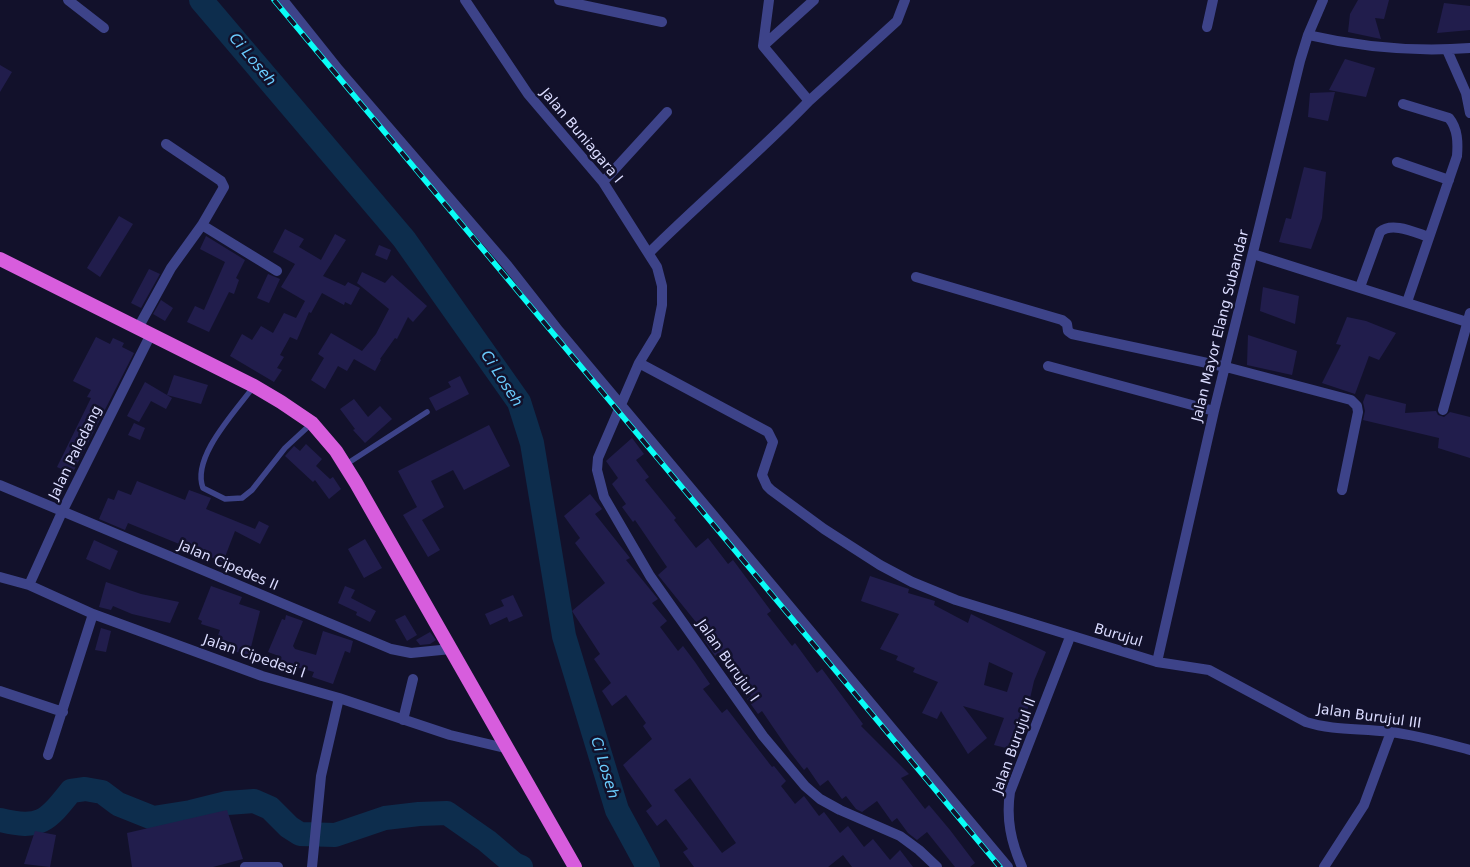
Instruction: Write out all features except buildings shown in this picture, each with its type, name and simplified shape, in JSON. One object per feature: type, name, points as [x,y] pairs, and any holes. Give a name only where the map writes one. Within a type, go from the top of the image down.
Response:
[{"type":"highway","points":[[0,259],[254,386],[312,423],[345,465],[451,649],[505,748],[572,861]]},
{"type":"street","points":[[68,0],[104,28]]},
{"type":"street","points":[[283,0],[339,70],[502,259],[622,406],[1008,867]]},
{"type":"street","name":"Jalan Buniagara I","points":[[466,0],[528,94],[603,182],[658,267],[662,286],[662,305],[656,335],[640,363],[622,406]]},
{"type":"street","points":[[559,0],[662,22]]},
{"type":"street","points":[[769,0],[764,46],[809,101]]},
{"type":"street","points":[[764,46],[814,0]]},
{"type":"street","points":[[649,253],[700,202],[785,126],[809,101],[896,21],[905,0]]},
{"type":"street","points":[[1207,27],[1212,0]]},
{"type":"street","name":"Jalan Mayor Elang Subandar","points":[[1157,662],[1214,412],[1253,254],[1308,35],[1323,0]]},
{"type":"street","points":[[1308,35],[1394,48],[1446,50],[1470,48]]},
{"type":"street","points":[[1446,50],[1466,93],[1470,113]]},
{"type":"street","points":[[1403,104],[1449,118],[1453,123],[1457,150],[1449,180],[1407,302]]},
{"type":"street","points":[[603,182],[667,112]]},
{"type":"street","name":"Jalan Paledang","points":[[29,585],[145,331],[171,268],[202,225],[223,190],[223,184],[166,144]]},
{"type":"street","points":[[1397,162],[1449,180]]},
{"type":"street","points":[[202,225],[277,270]]},
{"type":"street","points":[[1360,288],[1380,232],[1384,228],[1393,227],[1429,237]]},
{"type":"street","points":[[1253,254],[1360,288],[1469,319],[1443,410]]},
{"type":"street","points":[[916,277],[1062,320],[1067,324],[1068,331],[1072,334],[1226,367],[1355,402],[1358,412],[1342,490]]},
{"type":"street","name":"Burujul","points":[[640,363],[768,432],[774,442],[762,475],[767,486],[824,529],[880,565],[912,582],[956,600],[1157,662]]},
{"type":"street","points":[[1048,366],[1214,412]]},
{"type":"street","name":"Jalan Burujul I","points":[[622,406],[598,458],[597,470],[604,497],[650,576],[763,736],[804,786],[820,799],[840,810],[900,836],[937,867]]},
{"type":"street","name":"Jalan Cipedes II","points":[[0,485],[391,649],[411,653],[451,649]]},
{"type":"street","name":"Jalan Cipedesi I","points":[[0,577],[29,585],[94,614],[262,676],[339,698],[450,735],[505,748]]},
{"type":"street","points":[[48,755],[94,614]]},
{"type":"street","name":"Jalan Burujul II","points":[[1022,867],[1012,842],[1009,825],[1008,807],[1010,792],[1070,636]]},
{"type":"street","name":"Jalan Burujul III","points":[[1157,662],[1193,667],[1222,675],[1312,724],[1338,730],[1392,732],[1470,750]]},
{"type":"street","points":[[403,720],[413,679]]},
{"type":"street","points":[[0,692],[63,712]]},
{"type":"street","points":[[312,867],[321,776],[339,698]]},
{"type":"street","points":[[1324,867],[1355,822],[1364,805],[1392,732]]},
{"type":"street","points":[[245,867],[278,867]]},
{"type":"lane","points":[[254,386],[218,435],[202,462],[200,479],[203,488],[225,500],[242,498],[252,490],[292,442],[312,423]]},
{"type":"lane","points":[[345,465],[427,412]]},
{"type":"waterway","name":"Ci Loseh","points":[[201,0],[404,239],[519,402],[532,443],[564,636],[617,810],[648,867]]},
{"type":"waterway","points":[[0,820],[25,824],[34,823],[49,816],[71,791],[85,789],[102,792],[118,804],[153,818],[191,812],[227,803],[254,801],[270,808],[289,827],[300,834],[335,835],[385,818],[447,813],[487,841],[514,864],[521,867]]},
{"type":"railway","points":[[274,0],[1000,867]]}]
